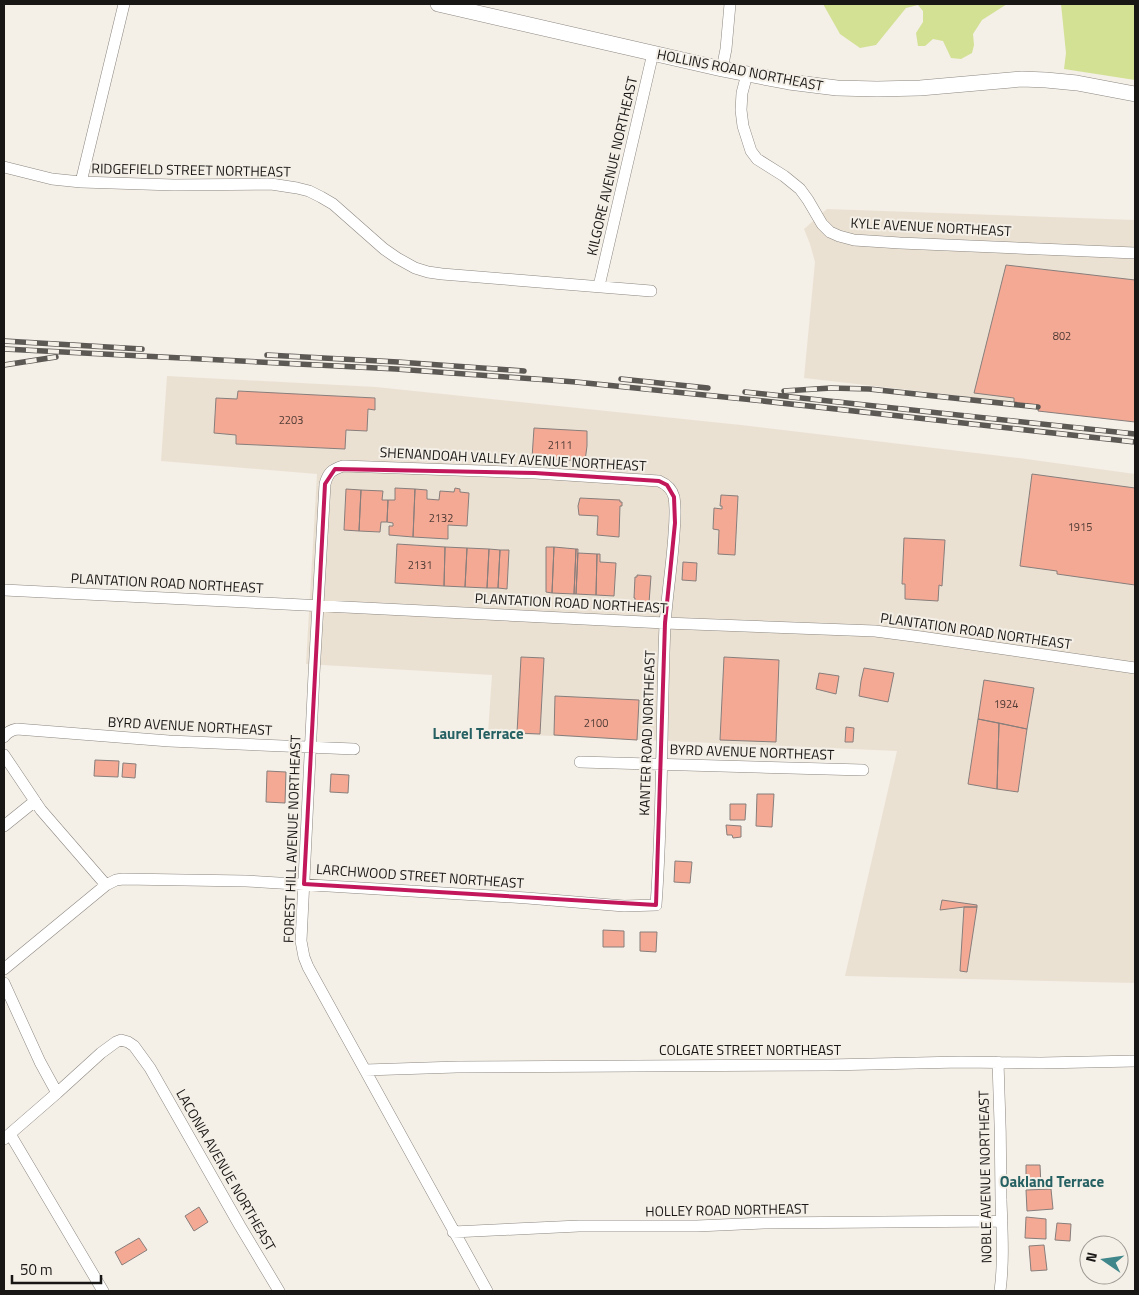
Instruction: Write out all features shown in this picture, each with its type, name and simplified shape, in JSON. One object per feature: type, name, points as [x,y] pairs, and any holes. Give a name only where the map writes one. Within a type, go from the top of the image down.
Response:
[{"type":"main road","name":"HOLLINS ROAD NORTHEAST","points":[[441,4],[722,69],[789,82],[837,88],[877,89],[1046,80],[1077,83],[1135,94]]},
{"type":"street","points":[[81,182],[124,4]]},
{"type":"street","points":[[722,69],[726,50],[730,4]]},
{"type":"street","name":"KILGORE AVENUE NORTHEAST","points":[[599,286],[653,53]]},
{"type":"street","name":"KYLE AVENUE NORTHEAST","points":[[748,74],[742,93],[742,110],[743,126],[751,151],[757,159],[784,176],[800,189],[822,224],[830,232],[854,240],[900,244],[1135,253]]},
{"type":"street","name":"RIDGEFIELD STREET NORTHEAST","points":[[4,167],[52,179],[81,182],[183,185],[271,184],[297,188],[315,194],[333,204],[384,249],[397,258],[422,270],[442,274],[651,291]]},
{"type":"street","name":"SHENANDOAH VALLEY AVENUE NORTHEAST","points":[[323,521],[327,476],[342,466],[532,473],[659,481],[667,485],[674,496],[675,523],[672,562]]},
{"type":"street","name":"FOREST HILL AVENUE NORTHEAST","points":[[323,521],[301,941],[304,957],[308,968],[487,1291]]},
{"type":"street","name":"KANTER ROAD NORTHEAST","points":[[656,905],[665,623],[672,562]]},
{"type":"street","name":"PLANTATION ROAD NORTHEAST","points":[[4,590],[665,623],[875,631],[1135,668]]},
{"type":"street","name":"BYRD AVENUE NORTHEAST","points":[[4,737],[5,734],[17,729],[169,741],[354,749]]},
{"type":"street","points":[[4,755],[41,810],[106,885]]},
{"type":"street","name":"BYRD AVENUE NORTHEAST","points":[[580,762],[863,770]]},
{"type":"street","points":[[4,826],[34,801]]},
{"type":"street","name":"LARCHWOOD STREET NORTHEAST","points":[[4,969],[106,885],[123,879],[246,881],[527,898],[624,906],[656,905]]},
{"type":"street","points":[[4,983],[40,1062],[57,1094],[7,1136],[103,1291]]},
{"type":"street","name":"LACONIA AVENUE NORTHEAST","points":[[57,1094],[101,1053],[116,1042],[121,1040],[134,1046],[148,1064],[279,1291]]},
{"type":"street","name":"COLGATE STREET NORTHEAST","points":[[365,1070],[466,1067],[1135,1061]]},
{"type":"street","name":"NOBLE AVENUE NORTHEAST","points":[[998,1062],[1002,1221],[1000,1291]]},
{"type":"street","name":"HOLLEY ROAD NORTHEAST","points":[[453,1232],[579,1226],[1002,1221]]},
{"type":"highlighted area","points":[[335,469],[535,473],[659,481],[667,485],[674,497],[675,523],[665,623],[656,905],[304,884],[325,484]]},
{"type":"shaded area","points":[[827,209],[1135,220],[1135,416],[804,378],[815,262],[804,229]]},
{"type":"shaded area","points":[[167,376],[376,387],[741,425],[1019,458],[1135,474],[1135,983],[845,976],[897,751],[488,733],[492,675],[306,664],[317,474],[161,461]]},
{"type":"green space","points":[[823,4],[1007,4],[982,20],[973,34],[974,45],[972,53],[961,59],[951,58],[943,41],[933,39],[925,46],[918,46],[916,33],[923,22],[923,11],[918,5],[906,8],[876,45],[860,48],[840,34]]},
{"type":"green space","points":[[1061,4],[1135,4],[1135,80],[1064,69],[1066,53]]},
{"type":"building","points":[[1006,265],[1135,280],[1135,422],[1038,411],[1039,406],[1014,403],[1014,398],[974,393]]},
{"type":"building","points":[[238,391],[375,398],[375,410],[368,409],[367,431],[346,430],[345,449],[236,444],[236,435],[214,433],[216,398],[237,399]]},
{"type":"building","points":[[534,428],[587,431],[585,461],[532,458]]},
{"type":"building","points":[[1032,474],[1135,488],[1135,585],[1057,574],[1057,571],[1020,566]]},
{"type":"building","points":[[395,488],[415,489],[413,537],[389,535],[389,526],[393,526],[393,523],[387,522],[388,500],[395,500]]},
{"type":"building","points":[[455,488],[460,489],[460,492],[469,493],[467,526],[448,525],[448,539],[413,537],[415,489],[427,490],[427,499],[439,500],[440,491],[454,492]]},
{"type":"building","points":[[346,489],[361,490],[359,531],[344,530]]},
{"type":"building","points":[[361,490],[383,491],[382,500],[388,500],[387,522],[381,522],[380,532],[359,531]]},
{"type":"building","points":[[721,495],[738,496],[735,555],[718,554],[719,530],[713,529],[714,508],[722,509],[722,506],[720,506]]},
{"type":"building","points":[[580,498],[620,500],[622,502],[622,506],[620,506],[619,537],[597,535],[598,516],[579,515],[578,506]]},
{"type":"building","points":[[904,538],[945,540],[942,586],[939,585],[938,601],[905,599],[905,584],[902,584]]},
{"type":"building","points":[[397,544],[445,547],[444,586],[395,583]]},
{"type":"building","points":[[445,547],[467,548],[465,587],[444,586]]},
{"type":"building","points":[[546,547],[554,547],[552,593],[546,592]]},
{"type":"building","points":[[554,547],[576,549],[574,594],[552,593]]},
{"type":"building","points":[[467,548],[489,549],[487,588],[465,587]]},
{"type":"building","points":[[489,549],[500,550],[498,588],[487,588]]},
{"type":"building","points":[[576,549],[578,549],[576,594],[574,594]]},
{"type":"building","points":[[500,550],[509,550],[507,589],[498,588]]},
{"type":"building","points":[[578,553],[597,554],[596,595],[576,594]]},
{"type":"building","points":[[597,554],[600,554],[600,562],[616,563],[614,596],[596,595]]},
{"type":"building","points":[[683,562],[697,563],[696,581],[682,580]]},
{"type":"building","points":[[637,575],[651,576],[649,603],[635,601],[635,577]]},
{"type":"building","points":[[521,657],[544,658],[540,734],[517,733]]},
{"type":"building","points":[[724,657],[779,660],[776,742],[720,740]]},
{"type":"building","points":[[864,668],[894,673],[888,702],[859,696]]},
{"type":"building","points":[[819,673],[839,676],[836,694],[816,689]]},
{"type":"building","points":[[984,680],[1034,688],[1027,729],[978,719]]},
{"type":"building","points":[[555,696],[639,700],[637,740],[554,735]]},
{"type":"building","points":[[978,719],[999,723],[997,789],[968,784]]},
{"type":"building","points":[[999,723],[1027,729],[1018,792],[997,789]]},
{"type":"building","points":[[846,727],[854,728],[853,742],[845,742]]},
{"type":"building","points":[[95,760],[119,761],[118,777],[94,776]]},
{"type":"building","points":[[123,763],[136,764],[135,778],[122,777]]},
{"type":"building","points":[[267,771],[286,772],[285,803],[266,802]]},
{"type":"building","points":[[331,774],[349,775],[348,793],[330,792]]},
{"type":"building","points":[[757,794],[774,794],[772,827],[756,826]]},
{"type":"building","points":[[730,804],[746,804],[745,820],[730,820]]},
{"type":"building","points":[[726,825],[741,826],[741,837],[733,838],[732,835],[727,835]]},
{"type":"building","points":[[675,861],[692,862],[690,883],[674,882]]},
{"type":"building","points":[[942,900],[977,905],[977,907],[940,910]]},
{"type":"building","points":[[964,907],[977,907],[967,972],[960,971]]},
{"type":"building","points":[[603,930],[624,931],[624,947],[603,947]]},
{"type":"building","points":[[640,932],[657,932],[656,952],[640,951]]},
{"type":"building","points":[[1026,1165],[1040,1165],[1041,1186],[1026,1186]]},
{"type":"building","points":[[1051,1189],[1053,1209],[1027,1211],[1026,1190]]},
{"type":"building","points":[[199,1207],[208,1222],[194,1231],[185,1216]]},
{"type":"building","points":[[1026,1217],[1046,1219],[1046,1239],[1025,1238]]},
{"type":"building","points":[[1057,1223],[1071,1224],[1070,1241],[1055,1240]]},
{"type":"building","points":[[139,1238],[147,1250],[122,1265],[115,1252]]},
{"type":"building","points":[[1044,1245],[1047,1270],[1031,1271],[1029,1246]]},
{"type":"railway","points":[[4,341],[142,349]]},
{"type":"railway","points":[[4,349],[396,369],[576,382],[1135,442]]},
{"type":"railway","points":[[267,355],[524,371]]},
{"type":"railway","points":[[4,365],[56,357]]},
{"type":"railway","points":[[621,379],[708,388]]},
{"type":"railway","points":[[784,391],[831,388],[869,389],[1038,407]]},
{"type":"railway","points":[[745,392],[1135,434]]},
{"type":"district","name":"Laurel Terrace","points":[[478,734]]},
{"type":"district","name":"Oakland Terrace","points":[[1052,1182]]}]
